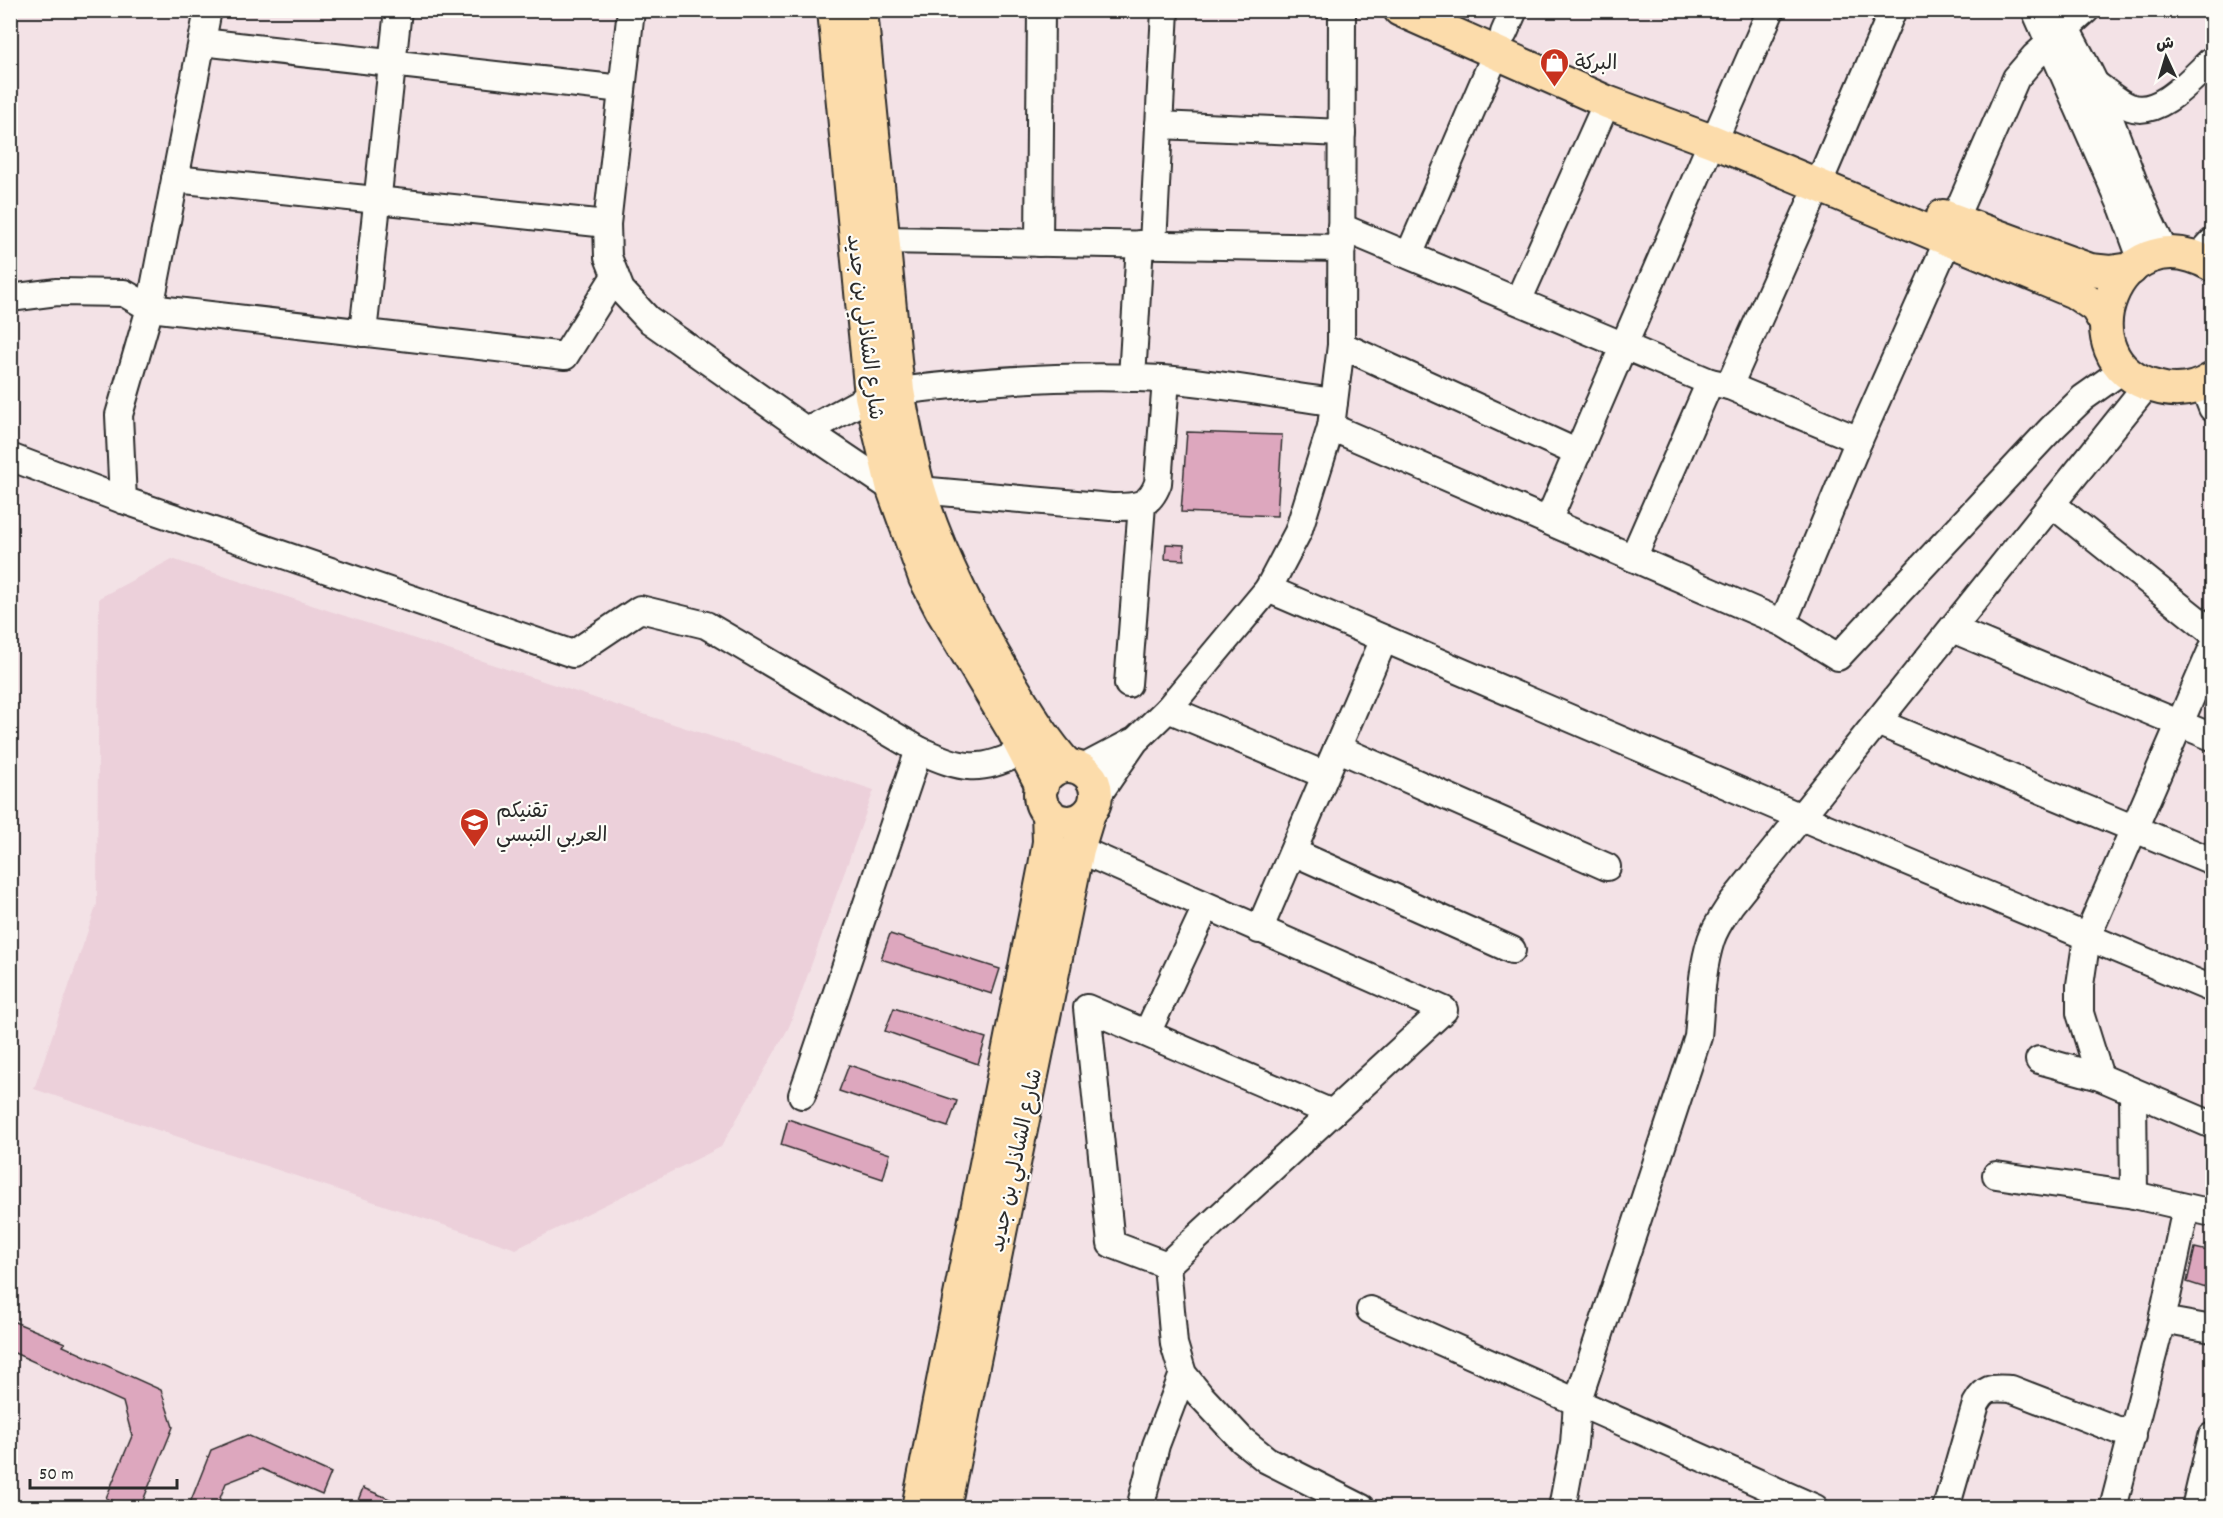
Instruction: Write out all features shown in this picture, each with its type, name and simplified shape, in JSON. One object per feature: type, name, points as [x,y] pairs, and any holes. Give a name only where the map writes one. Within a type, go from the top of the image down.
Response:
[{"type":"main road","name":"شارع الشاذلي بن جديد","points":[[834,10],[884,394],[905,434],[906,490],[925,578],[1023,751],[1045,799],[1049,842],[918,1508]]},
{"type":"main road","name":"شارع الشاذلي بن جديد","points":[[861,10],[883,240],[884,394]]},
{"type":"main road","points":[[1400,10],[1505,32],[1607,102],[1716,134]]},
{"type":"main road","points":[[1452,10],[1505,32],[1716,134],[1821,179],[1951,230],[2082,296],[2097,307],[2105,321]]},
{"type":"main road","points":[[1951,230],[2090,270],[2110,272],[2182,253],[2208,255]]},
{"type":"main road","points":[[2146,261],[2117,284],[2108,302],[2105,321],[2114,355],[2136,377],[2166,390],[2209,391]]},
{"type":"main road","name":"شارع الشاذلي بن جديد","points":[[906,490],[943,550],[986,643],[1048,743],[1074,767]]},
{"type":"main road","points":[[1061,767],[1074,767],[1092,778],[1095,784],[1092,805],[1080,819],[1066,822],[1053,817],[1045,799],[1048,774],[1061,767]]},
{"type":"main road","name":"شارع الشاذلي بن جديد","points":[[944,1508],[1078,849],[1092,805]]},
{"type":"street","points":[[123,500],[119,415],[150,308],[208,10]]},
{"type":"street","points":[[363,333],[398,10]]},
{"type":"street","points":[[631,10],[607,224],[608,257],[615,276],[621,290],[648,319],[807,431],[906,490],[1112,507],[1142,505],[1154,496],[1158,483],[1166,380]]},
{"type":"street","points":[[1039,243],[1041,10]]},
{"type":"street","points":[[1132,378],[1159,125],[1165,10]]},
{"type":"street","points":[[1092,805],[1134,741],[1168,709],[1268,589],[1298,532],[1331,428],[1341,345],[1342,10]]},
{"type":"street","points":[[1548,521],[1771,10]]},
{"type":"street","points":[[1633,558],[1821,179],[1893,10]]},
{"type":"street","points":[[2035,10],[2057,27],[2095,84],[2142,204],[2146,261]]},
{"type":"street","points":[[1783,623],[1859,440],[2016,78],[2057,27],[2086,10]]},
{"type":"street","points":[[2057,27],[2123,209],[2146,261]]},
{"type":"street","points":[[1409,255],[1505,32]]},
{"type":"street","points":[[202,42],[622,89]]},
{"type":"street","points":[[2095,84],[2124,104],[2145,110],[2165,101],[2212,60]]},
{"type":"street","points":[[1518,301],[1607,102]]},
{"type":"street","points":[[1159,125],[1342,133]]},
{"type":"street","points":[[175,179],[607,224]]},
{"type":"street","points":[[883,240],[1147,244],[1342,237],[1409,255],[1625,346],[1859,440]]},
{"type":"street","points":[[10,298],[57,292],[124,292],[150,308],[565,356],[615,276]]},
{"type":"street","points":[[1341,345],[1578,453]]},
{"type":"street","points":[[807,431],[884,394],[975,381],[1054,377],[1132,378],[1166,380],[1334,402]]},
{"type":"street","points":[[1562,1508],[1574,1443],[1577,1403],[1698,1037],[1703,977],[1711,940],[1731,904],[2052,504],[2136,377]]},
{"type":"street","points":[[1331,428],[1783,623],[1838,657],[2051,429],[2083,399],[2136,377]]},
{"type":"street","points":[[10,457],[123,500],[573,654],[640,609],[706,625],[919,750],[962,767],[984,766],[1003,761],[1023,751]]},
{"type":"street","points":[[2052,504],[2212,632]]},
{"type":"street","points":[[1128,684],[1142,505]]},
{"type":"street","points":[[1268,589],[1801,817],[2212,989]]},
{"type":"street","points":[[1952,629],[2212,737]]},
{"type":"street","points":[[1259,930],[1384,639]]},
{"type":"street","points":[[2100,1077],[2080,1013],[2080,985],[2087,937],[2212,649]]},
{"type":"street","points":[[1168,709],[1325,775]]},
{"type":"street","points":[[1877,722],[2212,861]]},
{"type":"street","points":[[1074,767],[1134,741]]},
{"type":"street","points":[[1337,748],[1607,867]]},
{"type":"street","points":[[802,1095],[919,750]]},
{"type":"street","points":[[1078,849],[1444,1010],[1167,1265]]},
{"type":"street","points":[[1293,852],[1512,950]]},
{"type":"street","points":[[1147,1033],[1206,907]]},
{"type":"street","points":[[1167,1265],[1111,1244],[1088,1008],[1332,1113]]},
{"type":"street","points":[[2038,1060],[2100,1077],[2212,1125]]},
{"type":"street","points":[[2133,1092],[2134,1195]]},
{"type":"street","points":[[1996,1175],[2134,1195],[2212,1213]]},
{"type":"street","points":[[2113,1508],[2162,1320],[2186,1208]]},
{"type":"street","points":[[1167,1265],[1174,1344],[1183,1374],[1242,1440],[1268,1460],[1362,1508]]},
{"type":"street","points":[[1371,1310],[1815,1508]]},
{"type":"street","points":[[2162,1320],[2212,1329]]},
{"type":"street","points":[[1140,1508],[1156,1444],[1183,1374]]},
{"type":"street","points":[[1946,1508],[1976,1404],[1982,1393],[1992,1388],[2011,1389],[2133,1436]]},
{"type":"street","points":[[2195,1508],[2212,1436]]},
{"type":"shaded area","name":"تقنيكم العربي التبسي","points":[[172,559],[874,790],[789,1027],[721,1147],[516,1249],[34,1089],[97,904],[99,598]]},
{"type":"building","points":[[1187,432],[1282,435],[1277,516],[1181,512]]},
{"type":"building","points":[[1166,544],[1184,545],[1184,560],[1165,559]]},
{"type":"building","points":[[890,934],[1000,969],[992,994],[881,959]]},
{"type":"building","points":[[894,1008],[986,1038],[978,1064],[885,1031]]},
{"type":"building","points":[[849,1065],[957,1101],[948,1127],[839,1091]]},
{"type":"building","points":[[788,1119],[890,1154],[883,1179],[781,1145]]},
{"type":"building","points":[[2195,1248],[2212,1252],[2212,1290],[2187,1282]]},
{"type":"building","points":[[10,1320],[65,1343],[63,1346],[161,1390],[173,1427],[140,1508],[130,1508],[106,1498],[132,1436],[123,1402],[10,1351]]},
{"type":"building","points":[[247,1435],[331,1473],[322,1495],[262,1469],[226,1483],[216,1508],[188,1508],[211,1450]]},
{"type":"building","points":[[363,1488],[409,1507],[409,1508],[355,1508]]},
{"type":"place","name":"البركة","points":[[1554,88]]},
{"type":"place","name":"تقنيكم العربي التبسي","points":[[475,848]]}]
